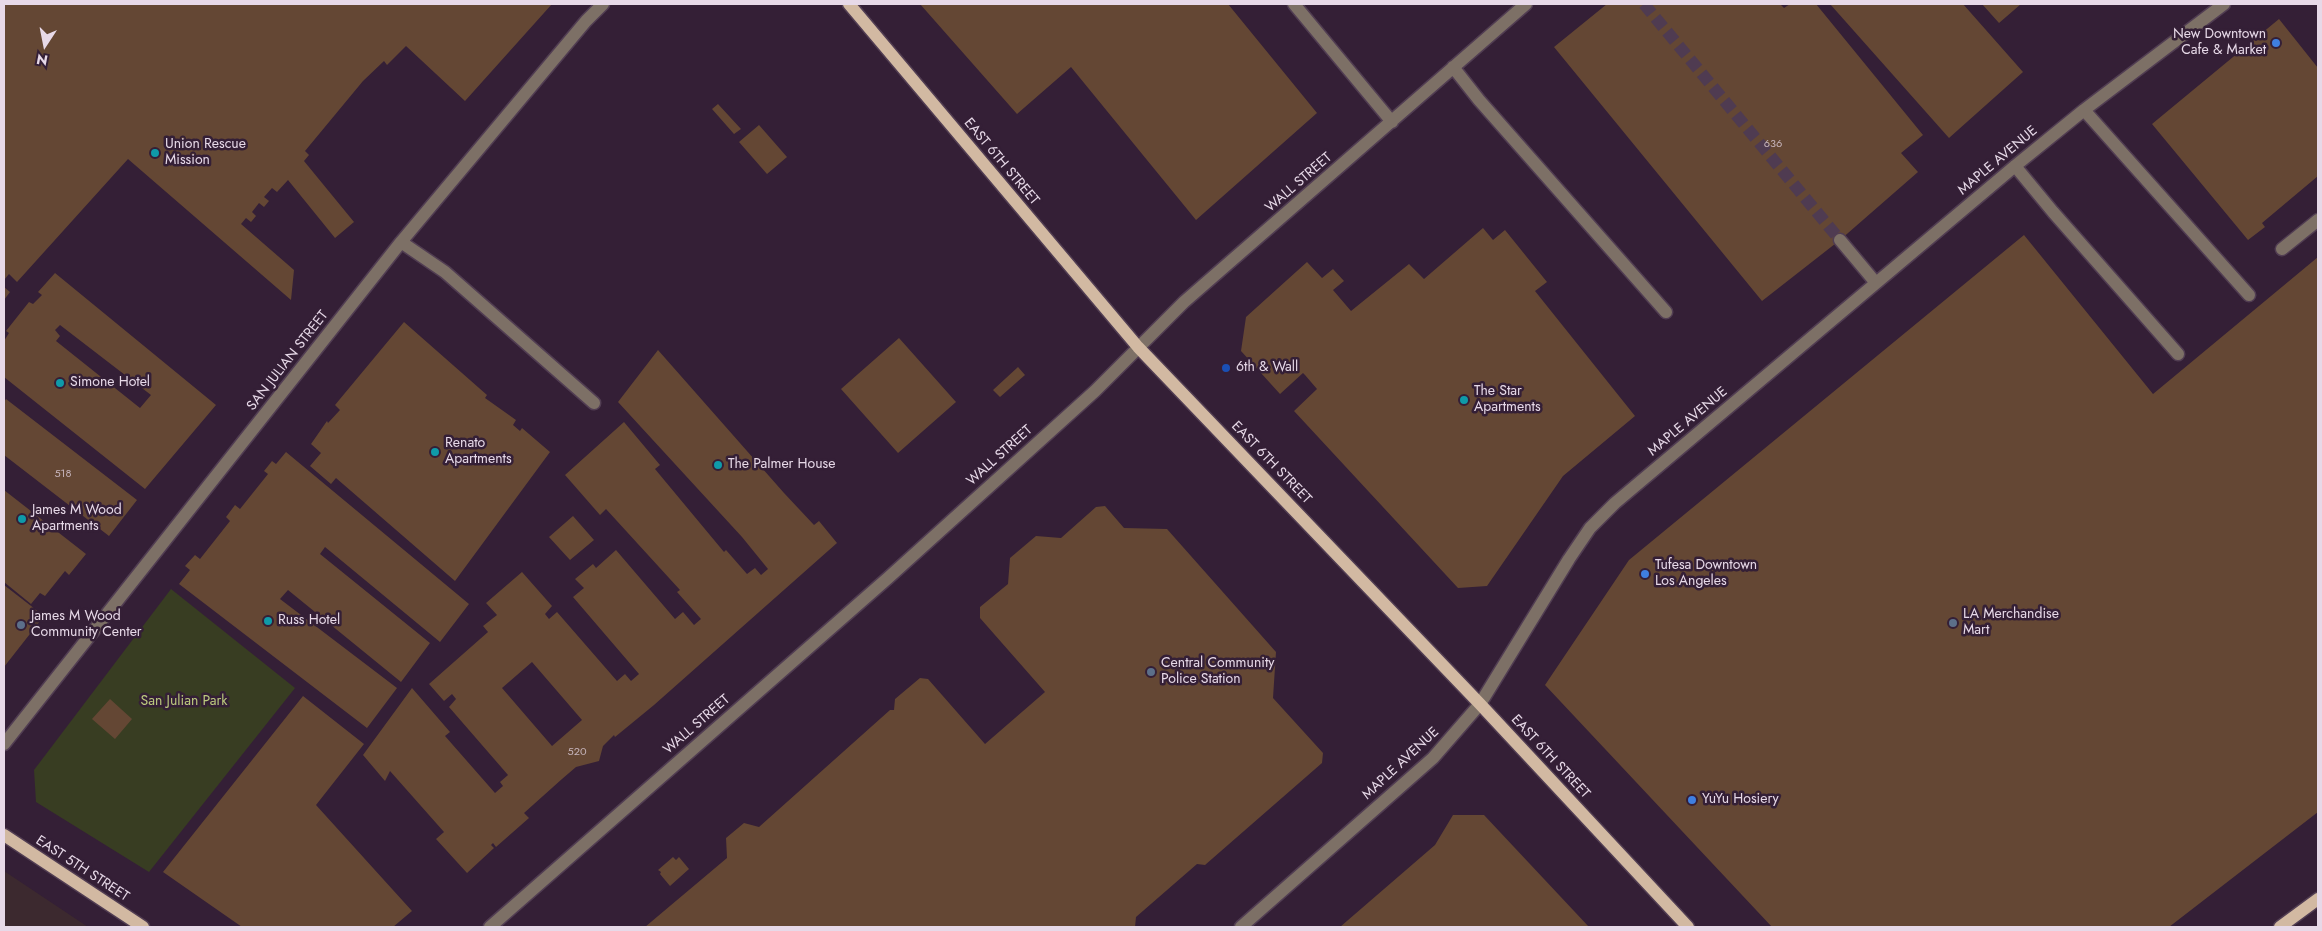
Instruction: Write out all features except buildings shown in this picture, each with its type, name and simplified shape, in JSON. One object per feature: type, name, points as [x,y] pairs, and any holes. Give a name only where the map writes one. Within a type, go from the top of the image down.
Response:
[{"type":"main road","name":"EAST 6TH STREET","points":[[849,4],[1138,347],[1480,704],[1688,927]]},
{"type":"main road","name":"EAST 5TH STREET","points":[[4,835],[143,927]]},
{"type":"main road","points":[[2280,927],[2318,899]]},
{"type":"street","name":"SAN JULIAN STREET","points":[[4,744],[401,242],[586,21],[603,4]]},
{"type":"street","points":[[1294,4],[1392,122]]},
{"type":"street","name":"WALL STREET","points":[[490,927],[888,578],[1095,391],[1184,302],[1526,4]]},
{"type":"street","name":"MAPLE AVENUE","points":[[1241,927],[1433,758],[1480,704],[1561,571],[1590,528],[1616,502],[2015,166],[2084,110],[2224,4]]},
{"type":"street","points":[[1454,67],[1485,108],[1666,312]]},
{"type":"street","points":[[2084,110],[2249,295]]},
{"type":"street","points":[[2015,166],[2178,354]]},
{"type":"street","points":[[2282,249],[2318,220]]},
{"type":"street","points":[[1840,240],[1876,283]]},
{"type":"street","points":[[401,242],[445,272],[594,403]]},
{"type":"shaded area","points":[[4,871],[88,927],[4,927]]},
{"type":"green space","name":"San Julian Park","points":[[171,589],[295,688],[149,872],[36,802],[34,770]]},
{"type":"tunnel","points":[[1644,4],[1840,240]]},
{"type":"place","name":"New Downtown Cafe & Market","points":[[2276,43]]},
{"type":"place","name":"Union Rescue Mission","points":[[155,153]]},
{"type":"place","name":"6th & Wall","points":[[1226,368]]},
{"type":"place","name":"Simone Hotel","points":[[60,383]]},
{"type":"place","name":"The Star Apartments","points":[[1464,400]]},
{"type":"place","name":"Renato Apartments","points":[[435,452]]},
{"type":"place","name":"The Palmer House","points":[[718,465]]},
{"type":"place","name":"James M Wood Apartments","points":[[22,519]]},
{"type":"place","name":"Tufesa Downtown Los Angeles","points":[[1645,574]]},
{"type":"place","name":"Russ Hotel","points":[[268,621]]},
{"type":"place","name":"LA Merchandise Mart","points":[[1953,623]]},
{"type":"place","name":"James M Wood Community Center","points":[[21,625]]},
{"type":"place","name":"Central Community Police Station","points":[[1151,672]]},
{"type":"place","name":"YuYu Hosiery","points":[[1692,800]]}]
